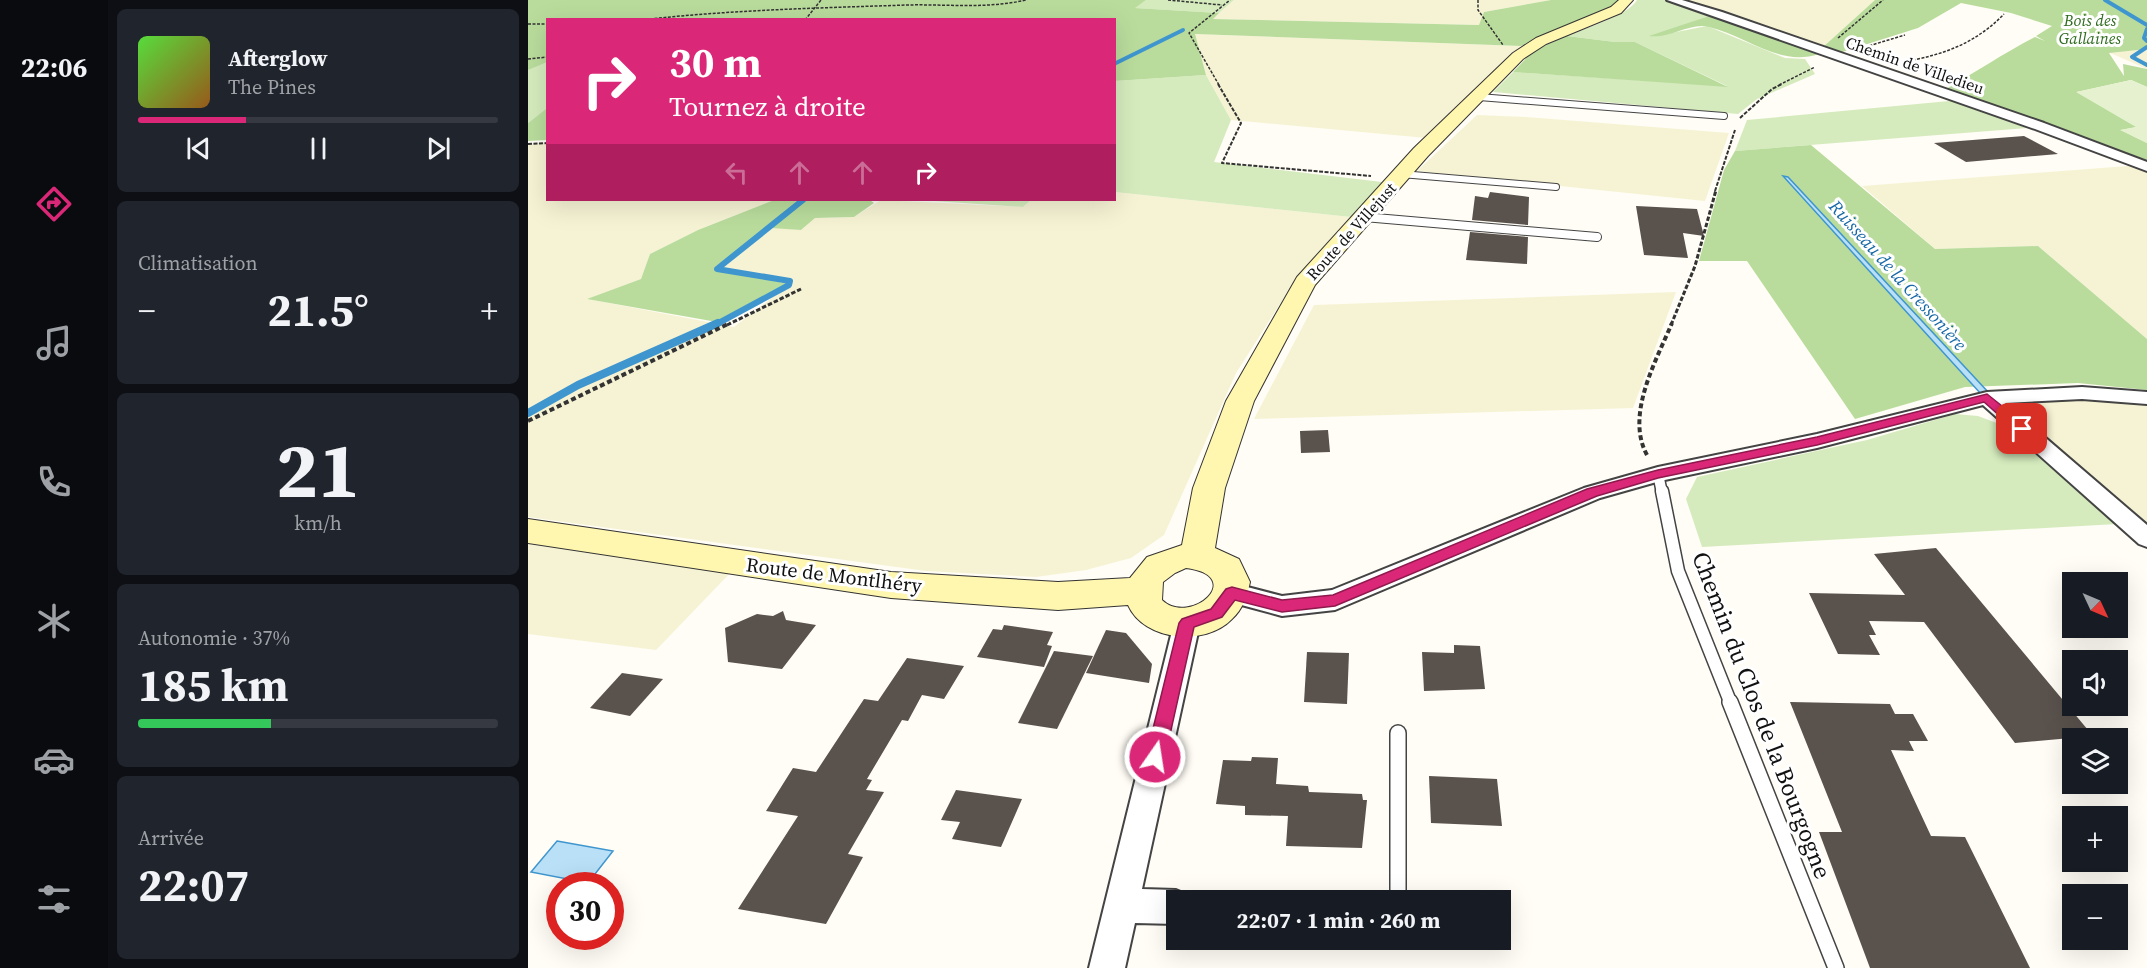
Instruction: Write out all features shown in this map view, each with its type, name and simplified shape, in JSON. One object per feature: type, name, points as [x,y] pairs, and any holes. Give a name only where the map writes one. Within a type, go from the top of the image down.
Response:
[{"type":"main road","name":"Route de Villejust","points":[[1197,556],[1209,488],[1240,402],[1305,282],[1397,178],[1518,56],[1541,41],[1616,10],[1627,0]]},
{"type":"main road","name":"Route de Montlhéry","points":[[528,531],[891,585],[1058,596],[1142,591]]},
{"type":"main road","points":[[1197,556],[1215,560],[1223,566],[1232,580],[1232,593],[1217,613],[1187,623],[1173,623],[1154,616],[1145,607],[1142,591],[1147,578],[1155,568],[1170,560],[1197,556]]},
{"type":"street","name":"Chemin de Villedieu","points":[[1672,0],[1741,20],[1824,52],[2034,123],[2147,167]]},
{"type":"street","points":[[1232,593],[1282,606],[1335,600],[1592,493],[1658,474],[1817,441],[1987,398],[2082,393],[2147,398]]},
{"type":"street","points":[[1987,398],[2147,538]]},
{"type":"street","points":[[1107,968],[1187,623]]},
{"type":"street","points":[[1120,905],[1166,907]]},
{"type":"lane","points":[[1479,97],[1724,116]]},
{"type":"lane","points":[[1397,178],[1557,188]]},
{"type":"lane","points":[[1364,217],[1597,237]]},
{"type":"lane","name":"Chemin du Clos de la Bourgogne","points":[[1658,474],[1678,571],[1836,968]]},
{"type":"lane","points":[[1398,733],[1398,890]]},
{"type":"path","points":[[807,18],[821,0]]},
{"type":"path","points":[[659,18],[694,14],[911,5],[1001,6],[1026,0]]},
{"type":"path","points":[[1168,0],[1223,6]]},
{"type":"path","points":[[1230,0],[1189,33],[1241,123],[1222,163],[1397,178]]},
{"type":"path","points":[[1478,0],[1478,10],[1506,50],[1518,56]]},
{"type":"path","points":[[1824,52],[1856,24],[1863,14],[1883,0]]},
{"type":"path","points":[[1876,70],[1959,50],[1992,28],[2004,14]]},
{"type":"path","points":[[528,24],[546,24]]},
{"type":"path","points":[[1739,119],[1772,89],[1813,68],[1905,35]]},
{"type":"path","points":[[528,59],[546,57]]},
{"type":"path","points":[[1658,474],[1638,441],[1639,420],[1657,360],[1695,266],[1724,155],[1735,128]]},
{"type":"path","points":[[528,144],[546,142]]},
{"type":"path","points":[[528,421],[801,289]]},
{"type":"shaded area","points":[[1234,0],[1551,0],[1484,12],[1480,25],[1212,19]]},
{"type":"shaded area","points":[[1679,0],[1875,0],[1822,48],[1746,19]]},
{"type":"shaded area","points":[[1194,34],[1521,46],[1426,138],[1231,120],[1206,75]]},
{"type":"shaded area","points":[[2147,49],[2147,69],[2108,52]]},
{"type":"shaded area","points":[[1477,115],[1729,133],[1705,201],[1417,171]]},
{"type":"shaded area","points":[[546,142],[546,201],[771,201],[698,230],[650,254],[641,279],[588,299],[734,327],[789,285],[718,270],[771,227],[801,230],[815,218],[854,217],[879,201],[1023,207],[1030,201],[1116,201],[1116,192],[1351,217],[1301,271],[1236,373],[1164,535],[1131,558],[1086,570],[1036,577],[926,571],[528,517],[528,144]]},
{"type":"shaded area","points":[[2141,165],[2147,168],[2147,339],[2038,246],[1935,249],[1862,186]]},
{"type":"shaded area","points":[[1676,292],[1633,408],[1254,419],[1314,305]]},
{"type":"shaded area","points":[[2071,400],[2147,404],[2147,530],[2010,410],[2025,401]]},
{"type":"shaded area","points":[[528,541],[732,571],[656,650],[528,634]]},
{"type":"green space","points":[[528,0],[1146,0],[1135,8],[1219,13],[1213,19],[1479,25],[1484,12],[1551,0],[1620,0],[1610,9],[1521,46],[1195,34],[1206,75],[1116,81],[1116,18],[546,18],[546,62],[528,70]]},
{"type":"green space","points":[[1146,0],[1234,0],[1219,13],[1134,8]]},
{"type":"green space","points":[[1637,0],[1666,0],[1712,15],[1651,37],[1707,26],[1785,58],[1805,59],[1815,74],[1757,99],[1738,114],[1493,92],[1513,72],[1727,86],[1635,42],[1567,36],[1616,16]]},
{"type":"green space","name":"Bois des Gallaines","points":[[1875,0],[2147,0],[2147,49],[2109,53],[2124,76],[2123,64],[2147,69],[2147,87],[2131,80],[2077,92],[2137,127],[2121,130],[2147,143],[2147,160],[1946,89],[2035,37],[2045,41],[2036,36],[2052,26],[2011,13],[1961,3],[1918,28],[1839,53],[1822,48]]},
{"type":"green space","points":[[1712,15],[1736,21],[1819,54],[1790,57],[1776,54],[1723,31],[1702,26],[1664,36],[1649,36]]},
{"type":"green space","points":[[1567,36],[1635,42],[1728,87],[1513,72],[1534,50]]},
{"type":"green space","points":[[546,62],[546,109],[528,123],[528,70]]},
{"type":"green space","points":[[1206,75],[1231,120],[1214,162],[1382,182],[1351,217],[1116,192],[1116,81]]},
{"type":"green space","points":[[2131,80],[2147,87],[2147,143],[2120,130],[2136,127],[2076,92]]},
{"type":"green space","points":[[1960,100],[2040,127],[1735,151],[1747,120]]},
{"type":"green space","points":[[546,109],[546,140],[528,141],[528,123]]},
{"type":"green space","points":[[1811,145],[1935,249],[2038,246],[2147,339],[2147,390],[2078,383],[1965,387],[1855,419],[1747,261],[1699,261],[1724,170],[1735,151]]},
{"type":"green space","points":[[771,201],[871,201],[874,203],[854,217],[815,218],[801,230],[771,228],[720,269],[788,284],[717,322],[587,299],[641,279],[650,254],[698,230]]},
{"type":"green space","points":[[935,201],[1030,201],[1023,207]]},
{"type":"green space","points":[[1955,414],[1978,416],[2002,425],[2117,524],[1702,547],[1686,499],[1697,477],[1867,440]]},
{"type":"water","points":[[1783,176],[1788,177],[1989,393],[1981,394]]},
{"type":"water","points":[[557,841],[613,851],[597,872],[546,872],[546,875],[531,872]]},
{"type":"building","points":[[2024,136],[2058,154],[1966,162],[1934,143]]},
{"type":"building","points":[[1490,192],[1529,197],[1528,225],[1472,220],[1475,196],[1488,198]]},
{"type":"building","points":[[1636,206],[1697,209],[1704,236],[1683,233],[1688,258],[1644,255]]},
{"type":"building","points":[[1470,232],[1528,237],[1527,264],[1466,260]]},
{"type":"building","points":[[1328,430],[1330,452],[1301,453],[1300,431]]},
{"type":"building","points":[[1936,548],[2062,699],[2062,716],[2076,716],[2086,728],[2062,728],[2062,739],[2015,743],[1924,622],[1869,621],[1876,635],[1869,635],[1880,655],[1838,654],[1809,593],[1905,595],[1874,554]]},
{"type":"building","points":[[783,611],[786,620],[816,625],[782,669],[728,662],[725,628],[757,614],[773,616]]},
{"type":"building","points":[[1004,625],[1053,632],[1047,645],[1052,646],[1044,667],[977,657],[993,629],[1002,630]]},
{"type":"building","points":[[1106,630],[1126,633],[1152,664],[1149,683],[1086,673]]},
{"type":"building","points":[[1454,645],[1480,646],[1485,689],[1424,691],[1422,652],[1454,653]]},
{"type":"building","points":[[1054,651],[1093,656],[1057,729],[1018,723]]},
{"type":"building","points":[[1307,652],[1349,653],[1347,704],[1304,702]]},
{"type":"building","points":[[907,658],[964,666],[944,699],[922,695],[908,721],[902,720],[867,779],[872,780],[866,790],[884,792],[848,854],[863,857],[826,924],[738,909],[798,816],[766,811],[793,768],[816,772],[864,699],[878,701]]},
{"type":"building","points":[[622,673],[663,679],[630,716],[590,708]]},
{"type":"building","points":[[1790,702],[1890,704],[1895,714],[1913,714],[1928,741],[1909,741],[1914,751],[1891,750],[1931,836],[1965,837],[2030,968],[1870,968],[1819,832],[1842,832]]},
{"type":"building","points":[[1252,757],[1278,758],[1276,784],[1308,786],[1309,792],[1362,794],[1363,800],[1367,800],[1362,848],[1286,846],[1288,816],[1245,815],[1245,806],[1216,804],[1223,760],[1251,761]]},
{"type":"building","points":[[1429,776],[1497,779],[1502,826],[1431,823]]},
{"type":"building","points":[[956,790],[1022,799],[1001,847],[952,839],[960,822],[941,820]]},
{"type":"waterway","points":[[2105,0],[2147,25]]},
{"type":"waterway","points":[[2147,29],[2144,38],[2147,41]]},
{"type":"waterway","points":[[1116,63],[1183,30]]},
{"type":"waterway","points":[[2147,47],[2132,57],[2147,65]]},
{"type":"waterway","points":[[715,325],[789,285],[790,281],[717,269],[802,201]]},
{"type":"waterway","points":[[528,413],[578,385],[718,323]]},
{"type":"route","points":[[1155,757],[1187,623],[1196,622],[1217,613],[1232,593],[1282,606],[1335,600],[1592,493],[1658,474],[1817,441],[1987,398],[2022,429]]},
{"type":"water label","name":"Ruisseau de la Cressonière","points":[[1898,275]]}]
